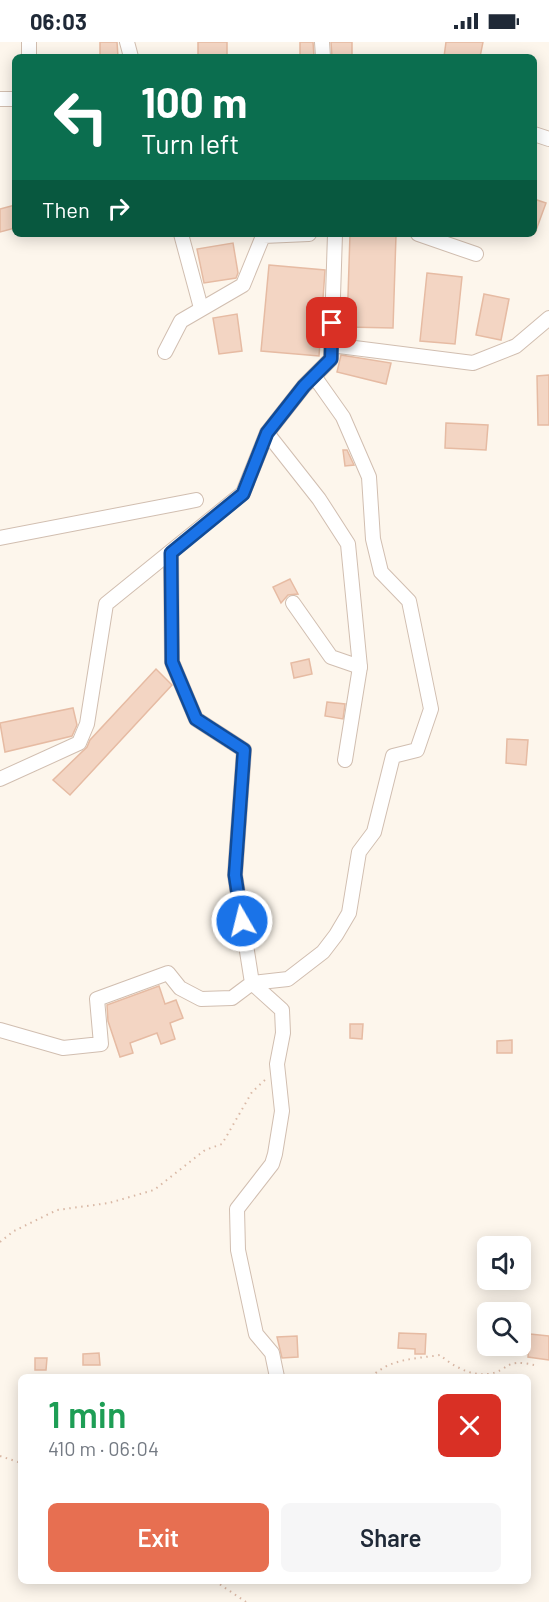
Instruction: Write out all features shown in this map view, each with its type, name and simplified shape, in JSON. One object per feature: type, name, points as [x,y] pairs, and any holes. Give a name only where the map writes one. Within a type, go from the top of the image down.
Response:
[{"type":"street","points":[[182,237],[201,308]]},
{"type":"street","points":[[165,351],[181,321],[243,285],[263,237]]},
{"type":"street","points":[[0,779],[79,743],[87,724],[106,604],[243,494],[267,433],[331,359],[335,237]]},
{"type":"street","points":[[427,237],[476,254]]},
{"type":"street","points":[[331,345],[473,363],[516,346],[549,318]]},
{"type":"street","points":[[0,1030],[63,1048],[101,1044],[97,999],[168,973],[180,988],[201,999],[232,998],[252,983],[288,979],[323,952],[348,913],[359,852],[374,832],[393,756],[417,750],[431,709],[409,601],[381,572],[373,539],[369,477],[343,417],[314,376]]},
{"type":"street","points":[[267,433],[319,499],[348,544],[360,667],[345,760]]},
{"type":"street","points":[[0,538],[196,500]]},
{"type":"street","points":[[171,553],[172,662],[196,719],[244,750],[235,875],[252,983],[282,1010],[283,1033],[277,1064],[282,1111],[272,1164],[237,1209],[238,1250],[256,1334],[272,1353],[276,1374]]},
{"type":"street","points":[[293,603],[331,657],[360,667]]},
{"type":"path","points":[[0,1242],[14,1231],[57,1210],[109,1203],[154,1190],[205,1150],[222,1144],[252,1092],[277,1064]]},
{"type":"path","points":[[376,1374],[392,1363],[405,1359],[440,1355],[457,1369],[488,1374],[516,1361],[534,1365]]},
{"type":"path","points":[[0,1456],[18,1462]]},
{"type":"path","points":[[219,1584],[246,1602]]},
{"type":"building","points":[[100,42],[117,42],[118,54],[100,54]]},
{"type":"building","points":[[198,42],[227,42],[227,54],[198,54]]},
{"type":"building","points":[[300,42],[313,42],[314,54],[300,54]]},
{"type":"building","points":[[331,42],[352,42],[352,54],[332,54]]},
{"type":"building","points":[[446,42],[483,42],[481,54],[444,54]]},
{"type":"building","points":[[537,200],[546,203],[537,228]]},
{"type":"building","points":[[12,206],[12,229],[0,232],[0,209]]},
{"type":"building","points":[[350,237],[396,237],[393,328],[347,327]]},
{"type":"building","points":[[233,243],[238,273],[236,278],[204,283],[197,249]]},
{"type":"building","points":[[269,265],[325,270],[319,356],[261,351]]},
{"type":"building","points":[[427,273],[462,277],[455,344],[420,341]]},
{"type":"building","points":[[484,294],[509,299],[501,340],[476,335]]},
{"type":"building","points":[[237,314],[242,351],[219,354],[213,318]]},
{"type":"building","points":[[341,355],[391,363],[386,384],[337,372]]},
{"type":"building","points":[[549,375],[549,425],[538,425],[537,376]]},
{"type":"building","points":[[446,423],[488,425],[486,450],[445,448]]},
{"type":"building","points":[[343,450],[347,450],[354,465],[345,466]]},
{"type":"building","points":[[290,579],[298,594],[288,595],[281,603],[273,587]]},
{"type":"building","points":[[309,659],[312,674],[294,678],[291,663]]},
{"type":"building","points":[[156,669],[172,685],[70,795],[53,780],[87,747],[90,740]]},
{"type":"building","points":[[327,702],[345,704],[343,719],[325,716]]},
{"type":"building","points":[[73,708],[77,725],[72,736],[5,752],[0,723]]},
{"type":"building","points":[[507,739],[528,740],[526,765],[506,763]]},
{"type":"building","points":[[159,986],[165,1004],[176,1000],[183,1018],[170,1023],[175,1039],[161,1044],[157,1033],[130,1043],[133,1053],[120,1057],[108,1021],[107,1005]]},
{"type":"building","points":[[350,1024],[363,1024],[362,1039],[350,1038]]},
{"type":"building","points":[[512,1040],[512,1053],[497,1053],[497,1041]]},
{"type":"building","points":[[399,1333],[426,1334],[425,1354],[415,1354],[415,1349],[398,1348]]},
{"type":"building","points":[[531,1334],[549,1336],[549,1360],[528,1357],[531,1356]]},
{"type":"building","points":[[297,1336],[298,1357],[282,1358],[277,1337]]},
{"type":"building","points":[[99,1353],[100,1365],[83,1365],[83,1354]]},
{"type":"building","points":[[35,1358],[47,1358],[46,1370],[35,1370]]},
{"type":"route","points":[[242,921],[235,875],[244,750],[196,719],[172,662],[171,553],[243,494],[267,433],[304,386],[331,359],[332,323]]}]
